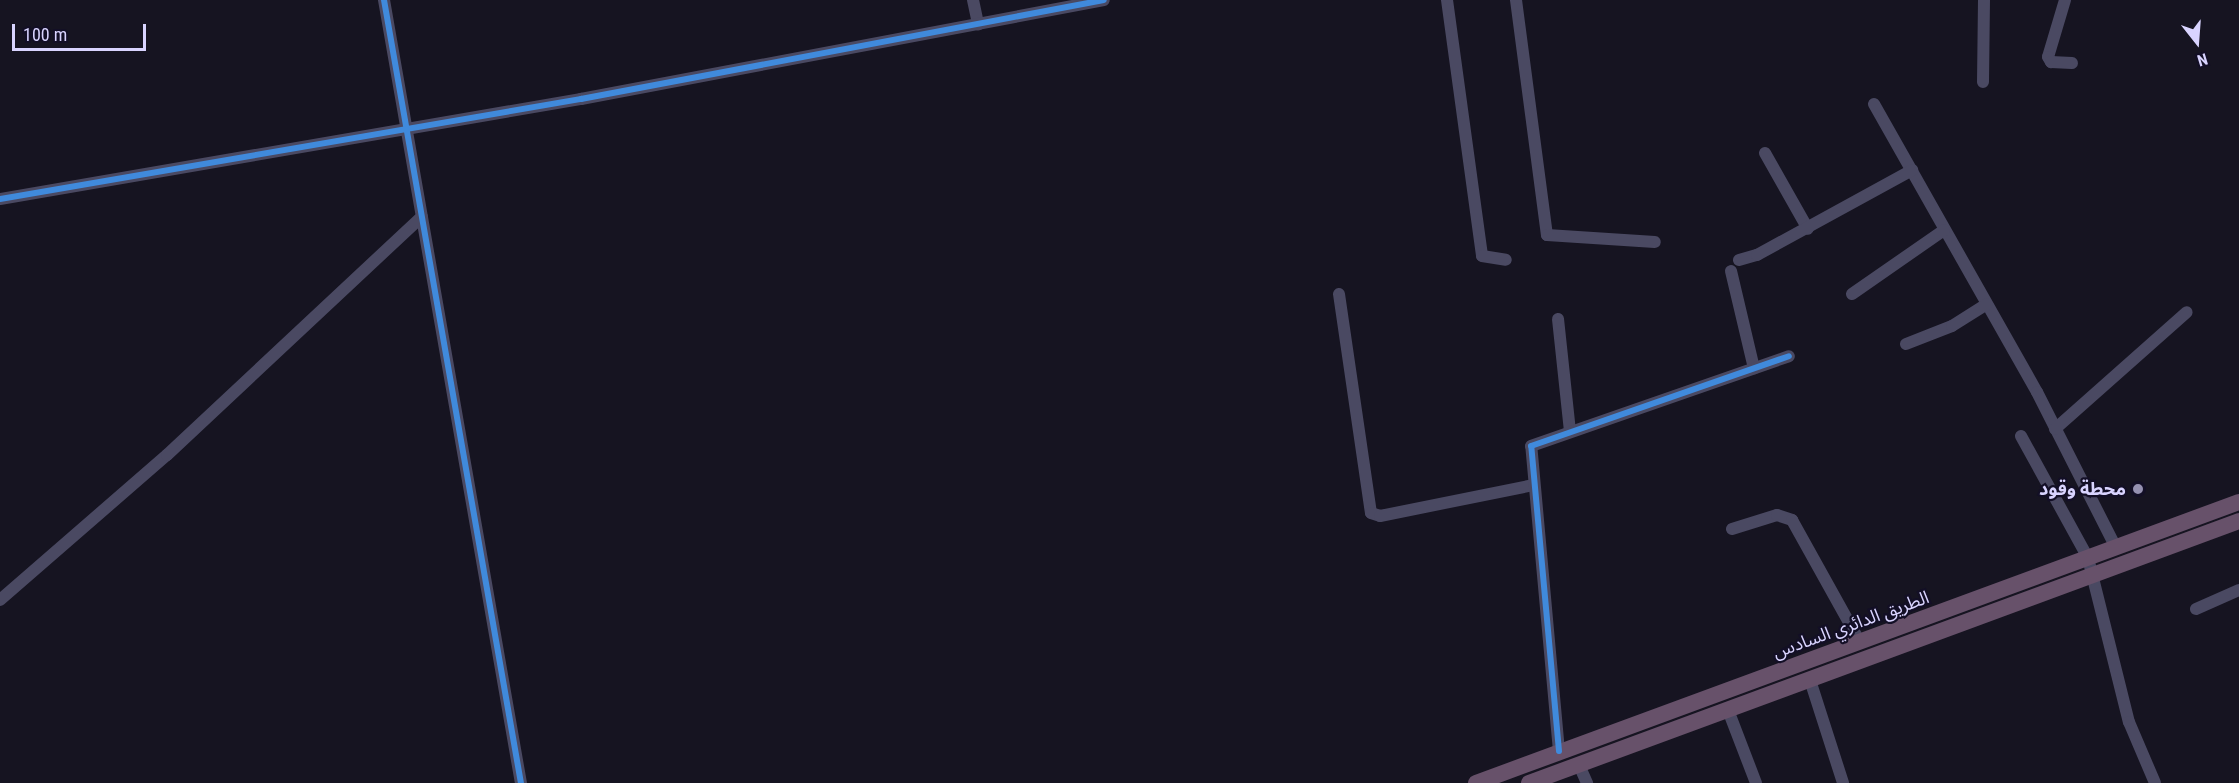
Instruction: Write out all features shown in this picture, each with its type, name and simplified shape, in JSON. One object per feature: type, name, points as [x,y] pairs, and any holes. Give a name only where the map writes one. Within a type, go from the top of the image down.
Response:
[{"type":"highway","name":"الطريق الدائري السادس","points":[[1529,783],[1810,680],[2090,566],[2116,548],[2239,502]]},
{"type":"highway","name":"الطريق الدائري السادس","points":[[1476,783],[1860,642],[2090,566],[2239,521]]},
{"type":"highway","points":[[1591,741],[1598,758]]},
{"type":"street","points":[[384,0],[521,783]]},
{"type":"street","points":[[973,0],[978,24]]},
{"type":"street","points":[[0,199],[407,129],[1104,0]]},
{"type":"street","points":[[1447,0],[1482,256],[1506,260]]},
{"type":"street","points":[[1516,0],[1547,235],[1655,242]]},
{"type":"street","points":[[1983,82],[1984,0]]},
{"type":"street","points":[[2065,0],[2048,57],[2051,62],[2072,63]]},
{"type":"street","points":[[1874,104],[1987,304],[2116,548]]},
{"type":"street","points":[[1765,153],[1808,229]]},
{"type":"street","points":[[1739,260],[1757,255],[1808,229],[1912,170]]},
{"type":"street","points":[[0,600],[167,455],[422,216]]},
{"type":"street","points":[[1852,294],[1944,230]]},
{"type":"street","points":[[1731,271],[1754,368]]},
{"type":"street","points":[[1339,294],[1371,513],[1380,516],[1534,485]]},
{"type":"street","points":[[1906,344],[1952,326],[1987,304]]},
{"type":"street","points":[[2055,429],[2187,312]]},
{"type":"street","points":[[1558,319],[1570,431]]},
{"type":"street","points":[[1559,751],[1530,446],[1789,356]]},
{"type":"street","points":[[2020,436],[2090,566],[2129,722],[2155,783]]},
{"type":"street","points":[[1732,529],[1778,515],[1792,520],[1860,642]]},
{"type":"street","points":[[2196,609],[2239,590]]},
{"type":"street","points":[[1810,680],[1843,783]]},
{"type":"street","points":[[1728,710],[1756,783]]},
{"type":"street","points":[[1579,765],[1587,783]]},
{"type":"cycle path","points":[[384,0],[521,783]]},
{"type":"cycle path","points":[[0,199],[581,99],[1104,0]]},
{"type":"cycle path","points":[[1559,751],[1531,446],[1789,356]]},
{"type":"place","name":"محطة وقود","points":[[2138,489]]}]
